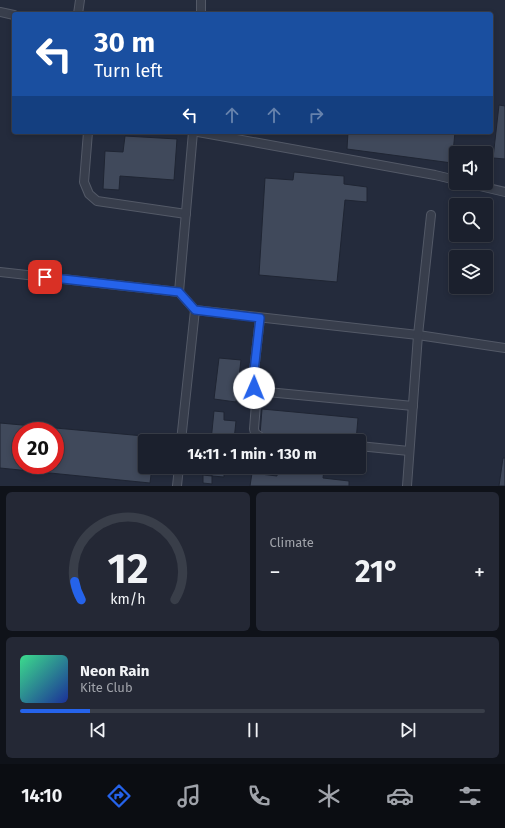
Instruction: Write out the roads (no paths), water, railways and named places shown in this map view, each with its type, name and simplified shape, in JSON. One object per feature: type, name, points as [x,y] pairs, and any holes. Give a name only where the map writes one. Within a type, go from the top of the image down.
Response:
[{"type":"lane","points":[[78,12],[80,0]]},
{"type":"lane","points":[[201,0],[201,12]]},
{"type":"lane","points":[[0,12],[12,15]]},
{"type":"lane","points":[[88,134],[84,182],[89,194],[97,201],[186,214]]},
{"type":"lane","points":[[179,292],[193,134]]},
{"type":"lane","points":[[209,134],[449,178]]},
{"type":"lane","points":[[493,189],[505,192]]},
{"type":"lane","points":[[407,486],[408,451],[418,335],[432,215]]},
{"type":"lane","points":[[0,272],[179,292],[195,310],[418,335],[505,348]]},
{"type":"lane","points":[[182,434],[195,310]]},
{"type":"lane","points":[[256,434],[254,429],[257,392],[254,388],[253,380],[260,318]]},
{"type":"lane","points":[[257,392],[413,406]]},
{"type":"lane","points":[[366,447],[408,451]]},
{"type":"lane","points":[[177,486],[178,474]]}]
